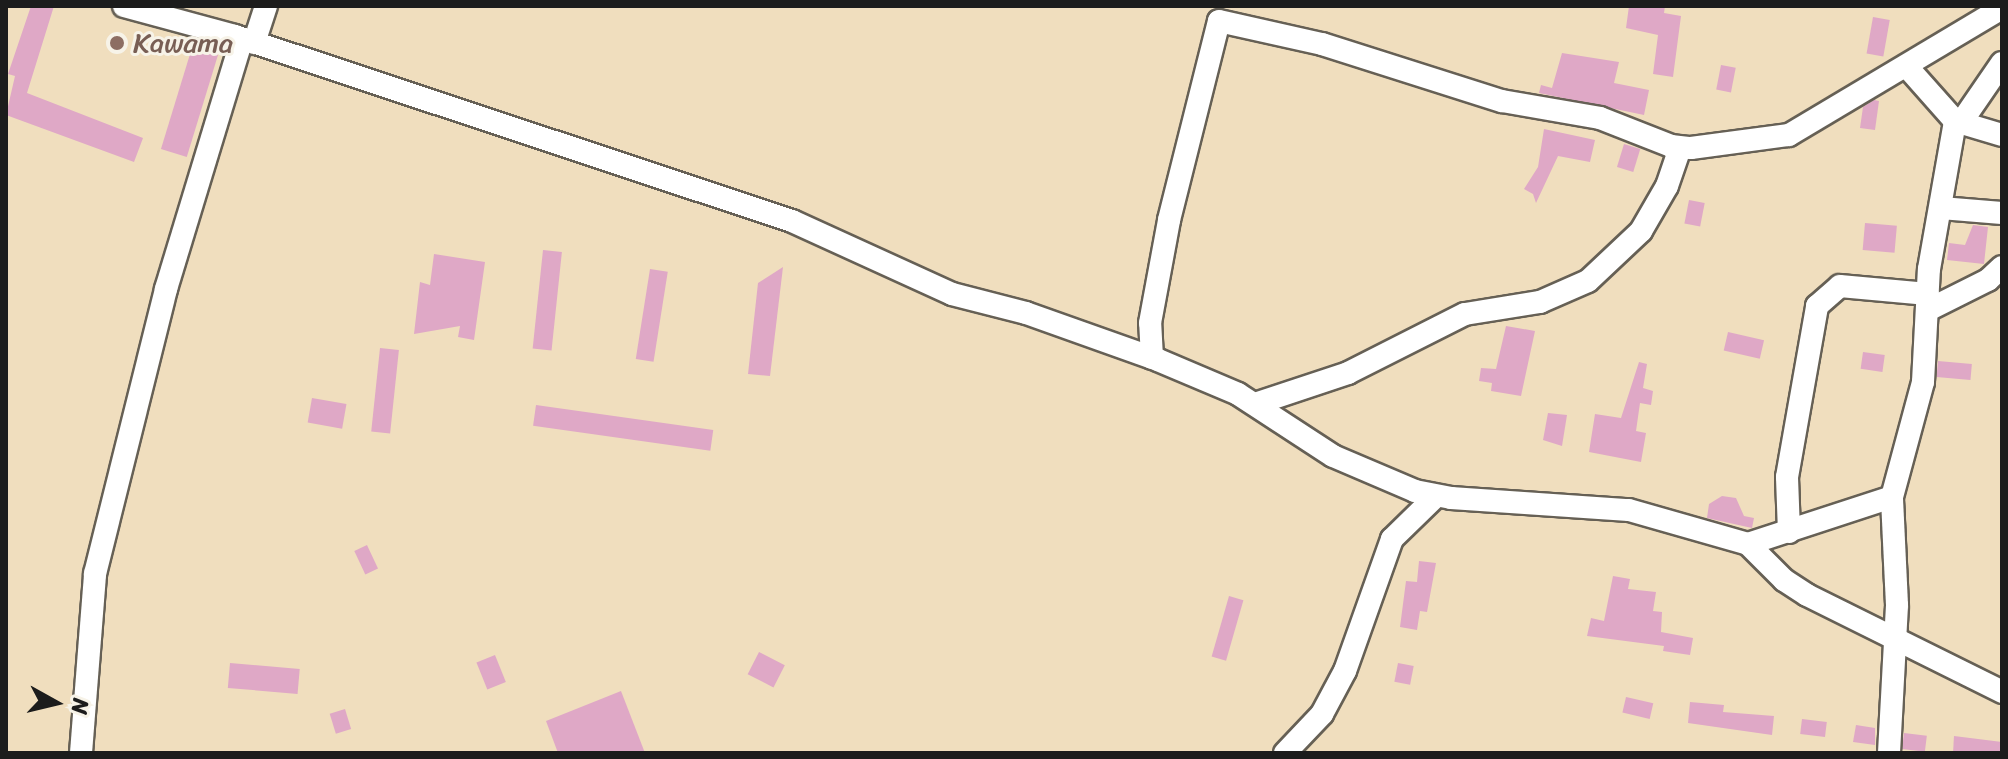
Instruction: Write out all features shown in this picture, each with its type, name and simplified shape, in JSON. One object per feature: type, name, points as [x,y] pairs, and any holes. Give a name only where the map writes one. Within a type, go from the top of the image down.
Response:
[{"type":"street","points":[[126,6],[248,41],[792,221],[952,294],[1026,313],[1152,358],[1255,404],[1333,456],[1435,497],[1629,510],[1748,544],[1784,580],[1897,641],[2002,692]]},
{"type":"street","points":[[81,753],[95,574],[166,289],[248,41],[266,6]]},
{"type":"street","points":[[1152,358],[1150,323],[1169,220],[1197,99],[1222,20],[1322,44],[1502,101],[1600,118],[1680,148],[1780,139],[1908,68],[1957,31],[2002,8]]},
{"type":"street","points":[[1889,753],[1897,641],[1892,497],[1923,382],[1928,302],[1957,122],[2002,63]]},
{"type":"street","points":[[1908,68],[1957,122],[2002,135]]},
{"type":"street","points":[[1255,404],[1348,373],[1465,314],[1540,302],[1588,281],[1641,231],[1667,186],[1680,148]]},
{"type":"street","points":[[1941,208],[2002,213]]},
{"type":"street","points":[[1789,532],[1787,477],[1817,306],[1840,286],[1928,302],[1988,280],[2002,267]]},
{"type":"street","points":[[1285,753],[1322,714],[1345,671],[1392,539],[1435,497]]},
{"type":"street","points":[[1748,544],[1892,497]]},
{"type":"building","points":[[31,6],[54,6],[27,93],[143,138],[134,162],[6,115],[15,76],[8,74]]},
{"type":"building","points":[[1629,6],[1665,6],[1664,13],[1681,16],[1673,77],[1653,74],[1658,35],[1626,28]]},
{"type":"building","points":[[1873,17],[1890,20],[1883,56],[1867,53]]},
{"type":"building","points":[[194,41],[220,49],[187,157],[161,149]]},
{"type":"building","points":[[1562,53],[1619,62],[1614,83],[1649,90],[1644,115],[1539,93],[1541,85],[1552,88]]},
{"type":"building","points":[[1721,65],[1736,68],[1731,92],[1716,90]]},
{"type":"building","points":[[1874,100],[1879,101],[1875,130],[1860,128],[1863,107]]},
{"type":"building","points":[[1544,129],[1595,140],[1590,162],[1558,156],[1536,203],[1533,194],[1524,189],[1538,167]]},
{"type":"building","points":[[1624,144],[1640,149],[1633,172],[1617,167]]},
{"type":"building","points":[[1689,200],[1705,203],[1700,227],[1684,224]]},
{"type":"building","points":[[1865,223],[1897,226],[1895,253],[1863,250]]},
{"type":"building","points":[[1973,225],[1988,227],[1984,264],[1947,260],[1949,243],[1965,245]]},
{"type":"building","points":[[543,250],[562,252],[552,350],[533,348]]},
{"type":"building","points":[[434,254],[485,262],[474,340],[458,337],[460,326],[414,334],[420,282],[430,285]]},
{"type":"building","points":[[783,267],[770,376],[748,374],[758,283]]},
{"type":"building","points":[[650,269],[668,272],[654,362],[636,359]]},
{"type":"building","points":[[1506,326],[1535,331],[1521,396],[1491,391],[1492,383],[1479,381],[1481,368],[1496,369]]},
{"type":"building","points":[[1728,332],[1764,340],[1760,359],[1724,351]]},
{"type":"building","points":[[380,348],[399,350],[390,434],[371,432]]},
{"type":"building","points":[[1863,352],[1885,355],[1882,372],[1861,369]]},
{"type":"building","points":[[1938,361],[1972,364],[1970,380],[1937,377]]},
{"type":"building","points":[[1639,362],[1647,364],[1643,388],[1653,391],[1651,405],[1640,403],[1636,431],[1646,433],[1641,462],[1589,452],[1595,414],[1621,418]]},
{"type":"building","points":[[312,398],[346,404],[342,429],[308,423]]},
{"type":"building","points":[[536,405],[713,430],[710,451],[533,426]]},
{"type":"building","points":[[1548,413],[1567,415],[1562,446],[1543,440]]},
{"type":"building","points":[[1722,496],[1736,498],[1744,516],[1754,518],[1752,528],[1707,518],[1709,504]]},
{"type":"building","points":[[367,545],[378,569],[365,574],[354,551]]},
{"type":"building","points":[[1419,561],[1436,563],[1427,612],[1420,611],[1417,630],[1400,627],[1406,581],[1417,582]]},
{"type":"building","points":[[1613,576],[1630,579],[1628,589],[1656,592],[1653,611],[1662,612],[1661,632],[1693,638],[1690,655],[1663,651],[1664,646],[1587,636],[1591,618],[1604,621]]},
{"type":"building","points":[[1229,596],[1243,600],[1226,661],[1212,657]]},
{"type":"building","points":[[759,652],[785,665],[773,687],[748,674]]},
{"type":"building","points":[[495,655],[506,682],[487,689],[476,662]]},
{"type":"building","points":[[230,663],[300,669],[298,694],[228,688]]},
{"type":"building","points":[[1398,663],[1414,666],[1410,685],[1394,682]]},
{"type":"building","points":[[621,691],[645,753],[558,753],[546,721]]},
{"type":"building","points":[[1626,697],[1653,703],[1650,719],[1622,713]]},
{"type":"building","points":[[1690,702],[1724,705],[1723,712],[1774,716],[1772,735],[1688,723]]},
{"type":"building","points":[[345,709],[351,729],[336,734],[330,714]]},
{"type":"building","points":[[1802,719],[1827,722],[1825,737],[1800,734]]},
{"type":"building","points":[[1856,725],[1875,728],[1875,745],[1853,742]]},
{"type":"building","points":[[1904,733],[1927,736],[1925,752],[1902,749]]},
{"type":"building","points":[[1954,736],[2002,742],[2002,753],[1953,753]]},
{"type":"place","name":"Kawama","points":[[117,43]]}]
